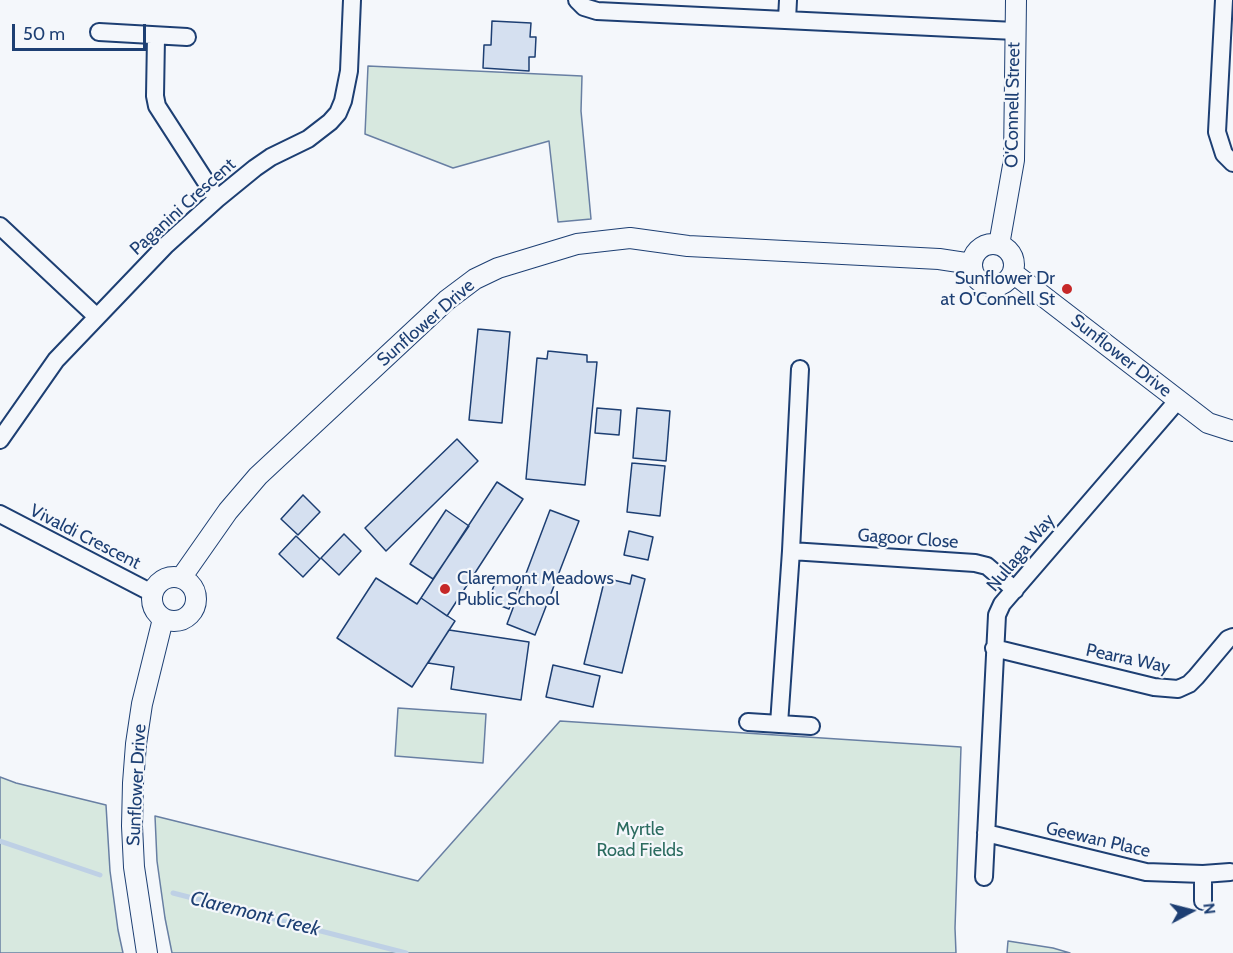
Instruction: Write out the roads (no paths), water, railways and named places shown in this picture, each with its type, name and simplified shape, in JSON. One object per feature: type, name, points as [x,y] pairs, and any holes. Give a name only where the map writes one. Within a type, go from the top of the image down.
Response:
[{"type":"street","name":"Paganini Crescent","points":[[0,440],[56,360],[166,245],[217,199],[271,157],[308,139],[320,131],[338,113],[344,102],[349,71],[352,0]]},
{"type":"street","points":[[577,0],[584,7],[597,11],[1015,32]]},
{"type":"street","points":[[788,20],[789,0]]},
{"type":"street","name":"O'Connell Street","points":[[999,245],[1014,160],[1016,0]]},
{"type":"street","points":[[1224,0],[1217,132],[1224,154],[1233,163]]},
{"type":"street","points":[[99,32],[187,37]]},
{"type":"street","points":[[156,37],[155,96],[157,106],[217,199]]},
{"type":"street","points":[[0,226],[96,316]]},
{"type":"street","name":"Sunflower Drive","points":[[181,578],[228,511],[258,476],[447,300],[475,279],[498,268],[577,244],[623,238],[688,246],[939,258],[972,264]]},
{"type":"street","points":[[993,244],[1010,252],[1014,259],[1013,273],[1010,278],[999,285],[986,285],[976,277],[972,264],[973,258],[981,248],[993,244]]},
{"type":"street","name":"Sunflower Drive","points":[[1013,273],[1209,423],[1233,431]]},
{"type":"street","points":[[778,724],[791,551],[800,369]]},
{"type":"street","name":"Nullaga Way","points":[[984,877],[997,615],[1002,604],[1178,400]]},
{"type":"street","name":"Vivaldi Crescent","points":[[0,514],[152,593]]},
{"type":"street","name":"Gagoor Close","points":[[791,551],[975,563],[987,566],[1015,590]]},
{"type":"street","points":[[181,578],[193,586],[196,604],[188,617],[171,621],[163,619],[153,607],[152,593],[164,579],[181,578]]},
{"type":"street","name":"Sunflower Drive","points":[[147,953],[134,867],[133,783],[142,704],[163,619]]},
{"type":"street","name":"Pearra Way","points":[[994,648],[1154,687],[1178,689],[1189,684],[1228,639],[1233,637]]},
{"type":"street","points":[[748,722],[811,726]]},
{"type":"street","name":"Geewan Place","points":[[986,833],[1146,872],[1203,874],[1230,872]]},
{"type":"street","points":[[1203,874],[1203,901]]},
{"type":"waterway","name":"Claremont Creek","points":[[0,841],[100,875]]},
{"type":"waterway","name":"Claremont Creek","points":[[173,893],[406,953]]},
{"type":"place","name":"Sunflower Dr at O'Connell St","points":[[1067,289]]},
{"type":"place","name":"Claremont Meadows Public School","points":[[445,589]]},
{"type":"park label","name":"Myrtle Road Fields","points":[[640,840]]}]
